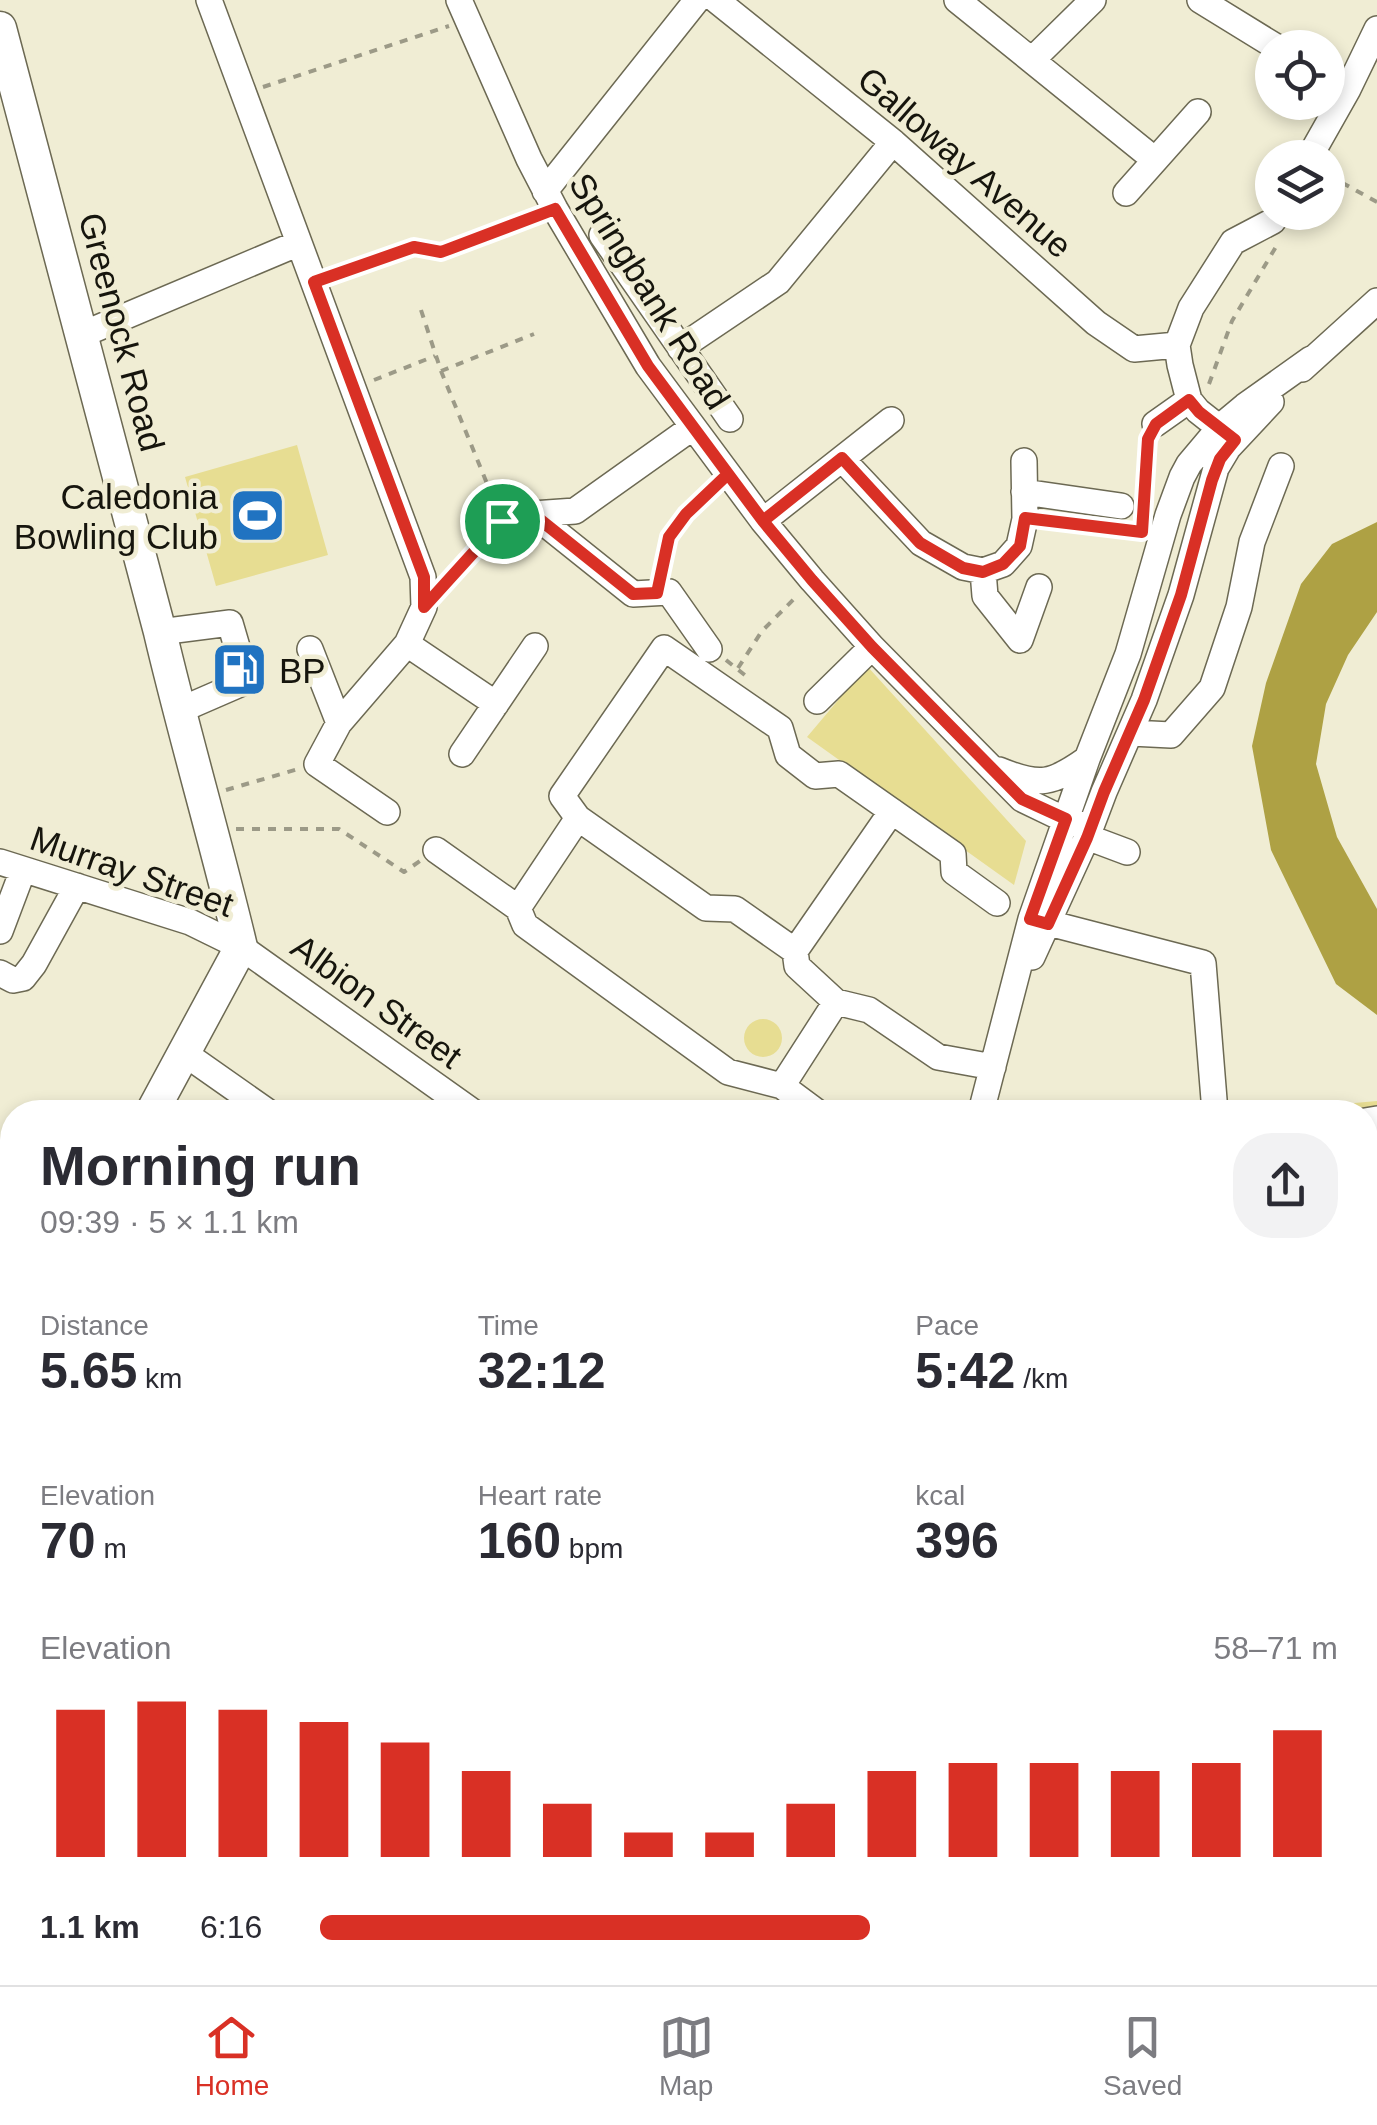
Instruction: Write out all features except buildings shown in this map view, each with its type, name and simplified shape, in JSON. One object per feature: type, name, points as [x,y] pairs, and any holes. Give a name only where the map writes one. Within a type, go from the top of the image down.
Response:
[{"type":"main road","name":"Greenock Road","points":[[0,28],[241,947]]},
{"type":"main road","points":[[159,1100],[241,947]]},
{"type":"street","points":[[209,0],[424,577],[424,607],[407,644],[339,723],[317,764],[387,812]]},
{"type":"street","points":[[550,200],[696,0]]},
{"type":"street","name":"Galloway Avenue","points":[[716,0],[893,142],[1096,322],[1134,349],[1178,345]]},
{"type":"street","points":[[958,0],[1154,160]]},
{"type":"street","points":[[1032,60],[1093,0]]},
{"type":"street","points":[[1200,0],[1255,34]]},
{"type":"street","name":"Springbank Road","points":[[463,10],[528,160],[550,200],[648,366],[763,521],[872,647],[1022,799],[1126,852]]},
{"type":"street","points":[[1345,73],[1377,29]]},
{"type":"street","points":[[1126,193],[1198,112]]},
{"type":"street","points":[[680,348],[778,282],[893,142]]},
{"type":"street","points":[[1227,434],[1194,406],[1180,365],[1178,345],[1191,308],[1233,242],[1255,230]]},
{"type":"street","points":[[602,235],[730,419]]},
{"type":"street","points":[[81,334],[300,243]]},
{"type":"street","points":[[984,1100],[1066,819],[1128,654],[1174,496],[1189,464],[1377,301]]},
{"type":"street","points":[[1156,424],[1194,406]]},
{"type":"street","points":[[763,521],[891,420]]},
{"type":"street","points":[[502,521],[533,514],[574,512],[693,427]]},
{"type":"street","points":[[1039,921],[1089,833],[1130,732],[1181,595],[1227,434]]},
{"type":"street","points":[[842,458],[920,543],[963,568],[983,572],[1003,564],[1020,546],[1025,518],[1024,462]]},
{"type":"street","points":[[1130,732],[1171,735],[1212,688],[1239,606],[1252,542],[1282,466]]},
{"type":"street","points":[[1024,492],[1132,509]]},
{"type":"street","points":[[533,514],[633,594],[669,592],[709,648]]},
{"type":"street","points":[[983,572],[986,596],[1020,640],[1039,586]]},
{"type":"street","points":[[160,632],[230,623],[247,681],[178,712]]},
{"type":"street","points":[[407,644],[496,704]]},
{"type":"street","points":[[462,754],[535,646]]},
{"type":"street","points":[[780,728],[812,705],[872,647]]},
{"type":"street","points":[[310,648],[339,723]]},
{"type":"street","points":[[994,1067],[938,1056],[868,1010],[836,1002],[798,966],[795,951],[735,909],[706,908],[578,818],[562,796],[664,648],[780,728],[788,754],[815,776],[839,774],[952,854],[954,872],[997,903]]},
{"type":"street","points":[[990,767],[1037,783],[1055,779],[1087,759]]},
{"type":"street","points":[[795,951],[892,811]]},
{"type":"street","points":[[518,908],[578,818]]},
{"type":"street","points":[[436,850],[518,908],[524,924],[728,1072],[782,1086],[800,1100]]},
{"type":"street","points":[[0,932],[12,866]]},
{"type":"street","name":"Murray Street","points":[[12,866],[190,922],[241,947]]},
{"type":"street","points":[[0,972],[12,980],[24,978],[77,886]]},
{"type":"street","points":[[1039,921],[1203,964],[1213,1100]]},
{"type":"street","name":"Albion Street","points":[[241,947],[456,1100]]},
{"type":"street","points":[[782,1086],[836,1002]]},
{"type":"street","points":[[184,1053],[251,1100]]},
{"type":"path","points":[[244,93],[463,10]]},
{"type":"path","points":[[1345,184],[1377,202]]},
{"type":"path","points":[[314,282],[414,247],[441,252],[550,200]]},
{"type":"path","points":[[1194,406],[1232,321],[1278,243],[1278,230]]},
{"type":"path","points":[[420,310],[502,521],[424,607]]},
{"type":"path","points":[[441,371],[534,334]]},
{"type":"path","points":[[354,388],[435,356]]},
{"type":"path","points":[[1132,509],[1148,439],[1156,424]]},
{"type":"path","points":[[657,593],[669,537],[686,514],[728,474]]},
{"type":"path","points":[[1025,518],[1141,530]]},
{"type":"path","points":[[738,668],[762,630],[812,580]]},
{"type":"path","points":[[207,813],[317,764]]},
{"type":"path","points":[[207,813],[339,829],[404,872],[436,850]]},
{"type":"shaded area","name":"Caledonia Bowling Club","points":[[297,445],[328,555],[216,586],[185,477]]},
{"type":"shaded area","points":[[1377,522],[1377,612],[1348,655],[1326,704],[1316,764],[1337,837],[1377,909],[1377,1015],[1336,984],[1271,850],[1252,746],[1266,683],[1301,584],[1332,544]]},
{"type":"shaded area","points":[[867,666],[1026,841],[1014,885],[807,737]]},
{"type":"shaded area","points":[[763,1019],[776,1025],[782,1038],[776,1051],[763,1057],[750,1051],[744,1038],[750,1025]]},
{"type":"place","name":"Caledonia Bowling Club","points":[[257,516]]},
{"type":"place","name":"BP","points":[[240,670]]},
{"type":"route","points":[[502,521],[424,607],[424,577],[314,282],[414,247],[441,252],[555,209],[648,366],[763,521],[812,580],[872,647],[1022,799],[1066,819],[1030,919],[1048,924],[1144,700],[1181,595],[1212,480],[1220,459],[1235,440],[1189,400],[1156,424],[1148,439],[1142,532],[1025,518],[1020,546],[1003,564],[983,572],[963,568],[920,543],[842,458],[763,521],[728,474],[686,514],[669,537],[657,593],[633,594],[533,514],[502,521]]}]
